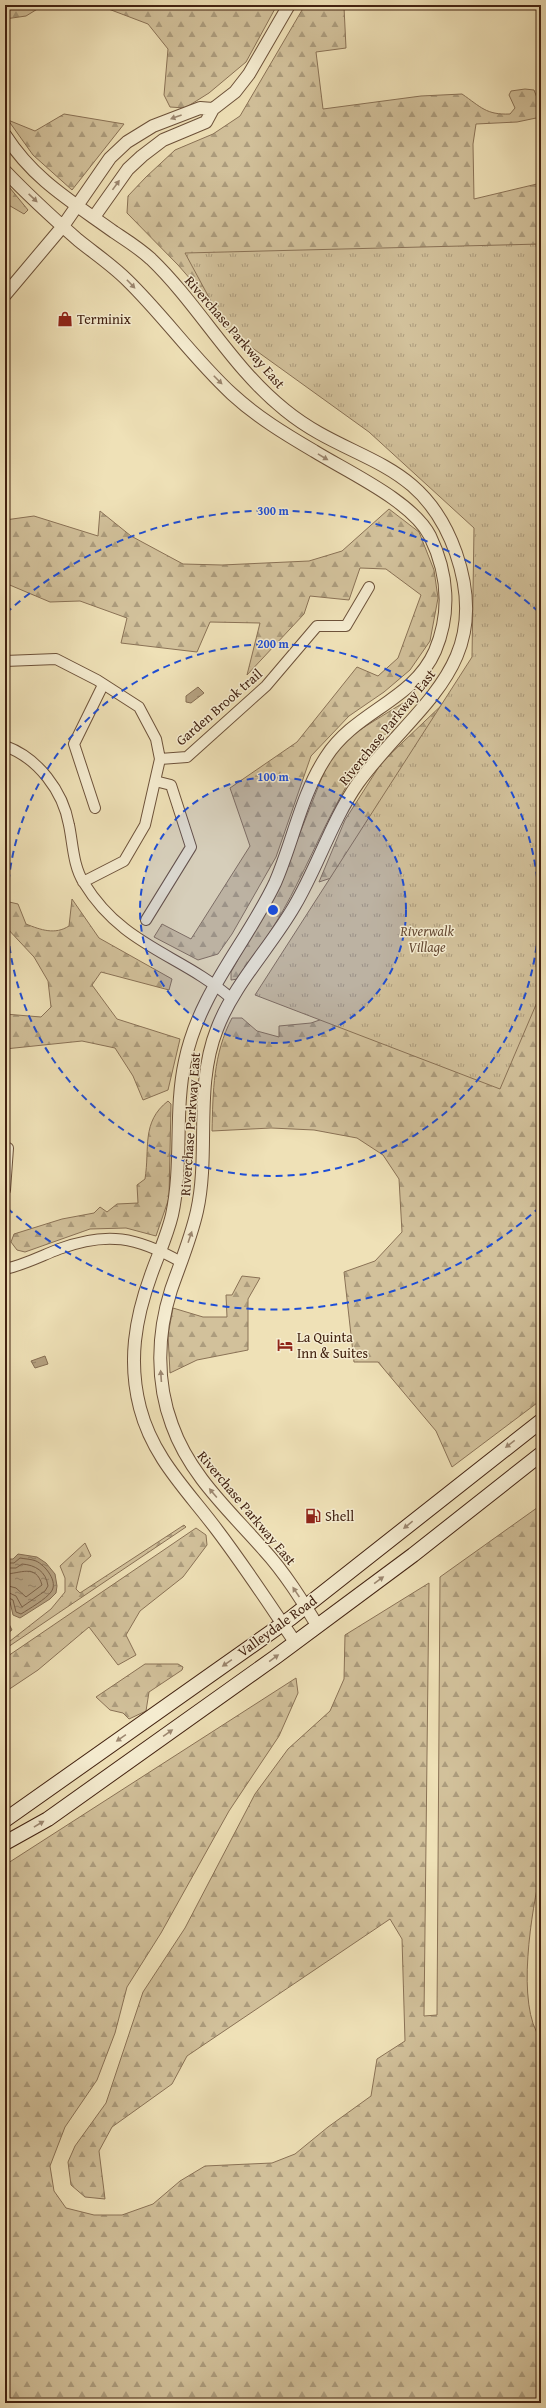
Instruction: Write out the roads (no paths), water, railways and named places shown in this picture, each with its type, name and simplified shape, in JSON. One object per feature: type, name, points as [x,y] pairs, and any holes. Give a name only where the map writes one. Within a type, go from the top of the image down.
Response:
[{"type":"main road","name":"Valleydale Road","points":[[5,1820],[306,1607],[541,1421]]},
{"type":"main road","name":"Valleydale Road","points":[[5,1843],[48,1819],[295,1642],[413,1555],[541,1454]]},
{"type":"street","points":[[94,217],[128,169],[142,156],[163,140],[206,122],[213,109],[235,92],[246,78],[289,5]]},
{"type":"street","points":[[5,295],[63,226],[110,158],[138,134],[200,108],[213,109]]},
{"type":"street","name":"Riverchase Parkway East","points":[[5,135],[20,156],[39,178],[150,258],[180,290],[250,376],[282,408],[315,430],[391,469],[420,493],[445,528],[465,582],[464,627],[457,656],[446,680],[432,699],[358,784],[294,908],[232,999],[217,1028],[209,1054],[206,1079],[201,1189],[194,1225],[166,1308],[160,1353],[162,1388],[172,1428],[188,1460],[199,1477],[267,1552],[317,1625]]},
{"type":"street","name":"Riverchase Parkway East","points":[[5,171],[63,226],[129,282],[210,373],[247,408],[282,432],[387,495],[412,513],[430,537],[444,578],[444,622],[431,660],[419,676],[399,695],[354,724],[333,745],[318,769],[272,890],[215,984],[196,1022],[183,1068],[180,1095],[174,1204],[161,1251],[141,1305],[134,1344],[134,1380],[145,1425],[165,1466],[247,1569],[295,1642]]},
{"type":"street","name":"Garden Brook trail","points":[[160,759],[187,757],[266,686],[317,626],[346,626],[369,587]]},
{"type":"street","points":[[5,661],[56,660],[103,685],[139,707],[156,738],[160,759],[145,825],[124,861],[83,882]]},
{"type":"street","points":[[95,808],[74,744],[103,685]]},
{"type":"street","points":[[5,746],[23,756],[40,769],[58,792],[68,815],[76,864],[83,882],[113,919],[128,933],[215,984],[232,999]]},
{"type":"street","points":[[146,920],[191,847],[171,784],[155,781]]},
{"type":"street","points":[[5,1190],[6,1148]]},
{"type":"street","points":[[5,1269],[76,1243],[96,1239],[129,1240],[161,1251],[181,1262]]},
{"type":"water","points":[[198,687],[204,693],[191,703],[186,702],[186,696]]},
{"type":"water","points":[[45,1356],[48,1364],[35,1368],[31,1361]]},
{"type":"water","points":[[18,1554],[37,1557],[46,1563],[55,1574],[57,1586],[56,1593],[50,1599],[20,1618],[13,1615],[10,1602],[5,1600],[5,1559],[13,1559]]},
{"type":"water","points":[[5,1616],[12,1630],[5,1635]]},
{"type":"place","name":"Terminix","points":[[65,319]]},
{"type":"place","name":"La Quinta Inn & Suites","points":[[285,1345]]},
{"type":"place","name":"Shell","points":[[313,1516]]},
{"type":"park label","name":"Riverwalk Village","points":[[427,940]]}]
